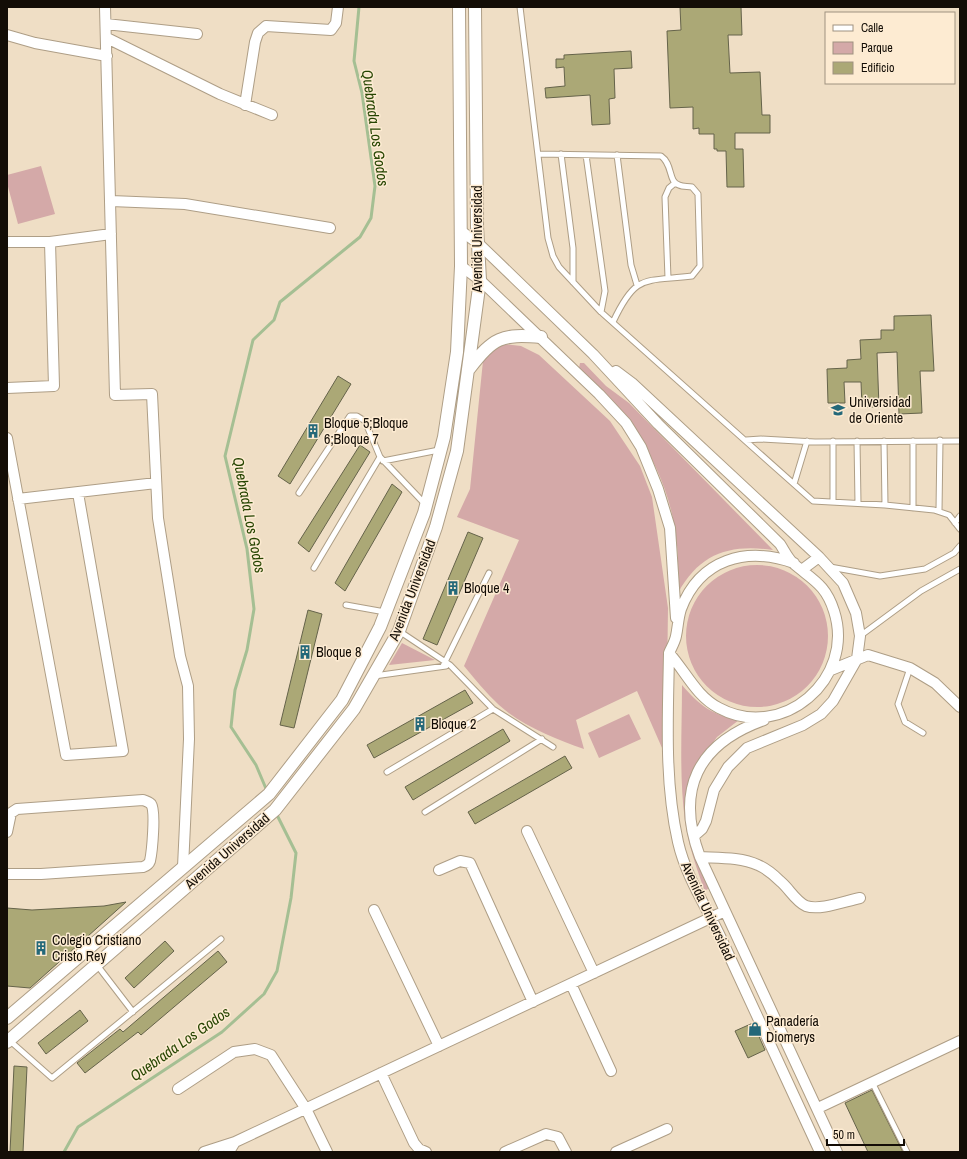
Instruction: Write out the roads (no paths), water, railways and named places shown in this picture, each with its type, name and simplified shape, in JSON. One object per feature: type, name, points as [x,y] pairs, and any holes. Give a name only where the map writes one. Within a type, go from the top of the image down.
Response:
[{"type":"street","points":[[105,7],[108,56],[115,395],[152,394],[158,518],[180,656],[188,686],[189,740],[183,868]]},
{"type":"street","points":[[245,105],[255,42],[261,29],[266,26],[331,30],[336,23],[338,7]]},
{"type":"street","name":"Avenida Universidad","points":[[7,1018],[269,794],[342,700],[380,627],[426,506],[440,450],[457,352],[461,266],[459,7]]},
{"type":"street","name":"Avenida Universidad","points":[[8,1041],[275,810],[354,709],[399,631],[436,527],[457,452],[480,280],[475,7]]},
{"type":"street","points":[[106,24],[197,34]]},
{"type":"street","points":[[7,35],[108,56]]},
{"type":"street","points":[[107,38],[245,105],[272,115]]},
{"type":"street","points":[[111,201],[186,204],[330,228]]},
{"type":"street","points":[[461,231],[479,244],[593,354],[658,424],[780,544],[794,563]]},
{"type":"street","points":[[7,242],[50,242],[111,234]]},
{"type":"street","points":[[7,388],[54,386],[50,242]]},
{"type":"street","points":[[461,266],[480,280],[541,337],[626,423],[641,447],[658,489],[670,528],[677,626]]},
{"type":"street","points":[[468,370],[485,349],[502,337],[541,337]]},
{"type":"street","points":[[593,354],[632,384],[820,557],[843,583],[856,613],[860,636],[857,659],[833,701],[822,714],[803,725],[747,748],[728,767],[714,790],[706,821],[702,829],[694,836]]},
{"type":"street","points":[[7,438],[66,755],[123,751],[78,493]]},
{"type":"street","points":[[18,499],[156,483]]},
{"type":"street","points":[[776,716],[756,718],[737,715],[720,708],[700,693],[691,683],[682,667],[669,653],[676,637],[680,611],[686,597],[700,579],[718,565],[732,559],[762,555],[777,557],[794,563]]},
{"type":"street","points":[[803,569],[820,557]]},
{"type":"street","name":"Avenida Universidad","points":[[794,563],[803,569],[822,588],[834,612],[838,638],[831,670],[820,688],[800,705],[733,733],[707,755],[697,770],[691,794],[690,816],[700,857],[818,1108],[837,1152]]},
{"type":"street","name":"Avenida Universidad","points":[[669,653],[668,744],[670,799],[678,844],[688,874],[712,918],[820,1152]]},
{"type":"street","points":[[831,670],[868,655],[910,668],[934,683],[960,707]]},
{"type":"street","points":[[7,832],[10,817],[17,809],[143,800],[149,802],[152,807],[153,829],[150,859],[148,864],[143,867],[49,874],[7,874]]},
{"type":"street","points":[[527,831],[594,973]]},
{"type":"street","points":[[700,857],[730,858],[758,865],[781,882],[795,897],[807,906],[823,907],[860,898]]},
{"type":"street","points":[[439,870],[460,860],[470,863],[533,1002]]},
{"type":"street","points":[[374,910],[439,1046]]},
{"type":"street","points":[[204,1152],[235,1142],[725,911]]},
{"type":"street","points":[[571,984],[612,1070]]},
{"type":"street","points":[[818,1108],[960,1041]]},
{"type":"street","points":[[178,1089],[234,1052],[255,1049],[271,1055],[306,1109],[327,1152]]},
{"type":"street","points":[[381,1073],[414,1144],[419,1149],[426,1152]]},
{"type":"street","points":[[616,1152],[667,1129]]},
{"type":"street","points":[[505,1152],[546,1134],[558,1137],[566,1152]]},
{"type":"street","points":[[230,1152],[235,1142]]},
{"type":"lane","points":[[520,7],[548,238],[553,256],[559,267],[601,312],[813,501],[885,505],[939,511],[949,515],[960,529]]},
{"type":"lane","points":[[538,154],[661,156],[668,162],[671,176],[675,183],[678,185],[692,187],[698,194],[700,266],[692,276],[650,279],[638,285],[628,292],[613,322]]},
{"type":"lane","points":[[561,154],[573,248],[573,282]]},
{"type":"lane","points":[[586,154],[605,285],[605,298],[601,312]]},
{"type":"lane","points":[[617,155],[630,259],[638,285]]},
{"type":"lane","points":[[668,278],[665,197],[669,188],[675,183]]},
{"type":"lane","points":[[299,493],[350,416],[357,416],[365,421],[381,459],[426,506]]},
{"type":"lane","points":[[746,440],[761,438],[807,441],[960,440]]},
{"type":"lane","points":[[939,511],[940,440]]},
{"type":"lane","points":[[794,484],[807,441]]},
{"type":"lane","points":[[833,441],[833,502]]},
{"type":"lane","points":[[857,441],[858,503]]},
{"type":"lane","points":[[884,441],[885,505]]},
{"type":"lane","points":[[913,441],[913,508]]},
{"type":"lane","points":[[314,568],[381,459],[440,450]]},
{"type":"lane","points":[[955,522],[960,516]]},
{"type":"lane","points":[[828,567],[880,576],[925,569],[954,553],[960,546]]},
{"type":"lane","points":[[860,636],[921,591],[960,569]]},
{"type":"lane","points":[[446,664],[489,573]]},
{"type":"lane","points":[[346,605],[386,612]]},
{"type":"lane","points":[[399,631],[446,664],[493,709],[554,747]]},
{"type":"lane","points":[[374,676],[446,664]]},
{"type":"lane","points":[[910,668],[898,704],[905,722],[923,732]]},
{"type":"lane","points":[[387,772],[493,709]]},
{"type":"lane","points":[[425,812],[542,739]]},
{"type":"lane","points":[[8,1041],[52,1078],[221,939]]},
{"type":"lane","points":[[97,964],[133,1012]]},
{"type":"lane","points":[[872,1082],[907,1152]]},
{"type":"waterway","name":"Quebrada Los Godos","points":[[267,791],[256,765],[231,727],[235,690],[247,650],[254,609],[247,549],[225,456],[253,340],[274,320],[280,302],[360,237],[371,218],[375,186],[362,93],[354,61],[359,7]]},
{"type":"waterway","name":"Quebrada Los Godos","points":[[64,1152],[78,1127],[222,1032],[264,994],[277,971],[291,898],[296,853],[276,813]]},
{"type":"place","name":"Universidad de Oriente","points":[[838,410]]},
{"type":"place","name":"Bloque 5;Bloque 6;Bloque 7","points":[[313,431]]},
{"type":"place","name":"Bloque 4","points":[[453,588]]},
{"type":"place","name":"Bloque 8","points":[[305,652]]},
{"type":"place","name":"Bloque 2","points":[[420,724]]},
{"type":"place","name":"Colegio Cristiano Cristo Rey","points":[[41,948]]},
{"type":"place","name":"Panadería Diomerys","points":[[755,1029]]}]
